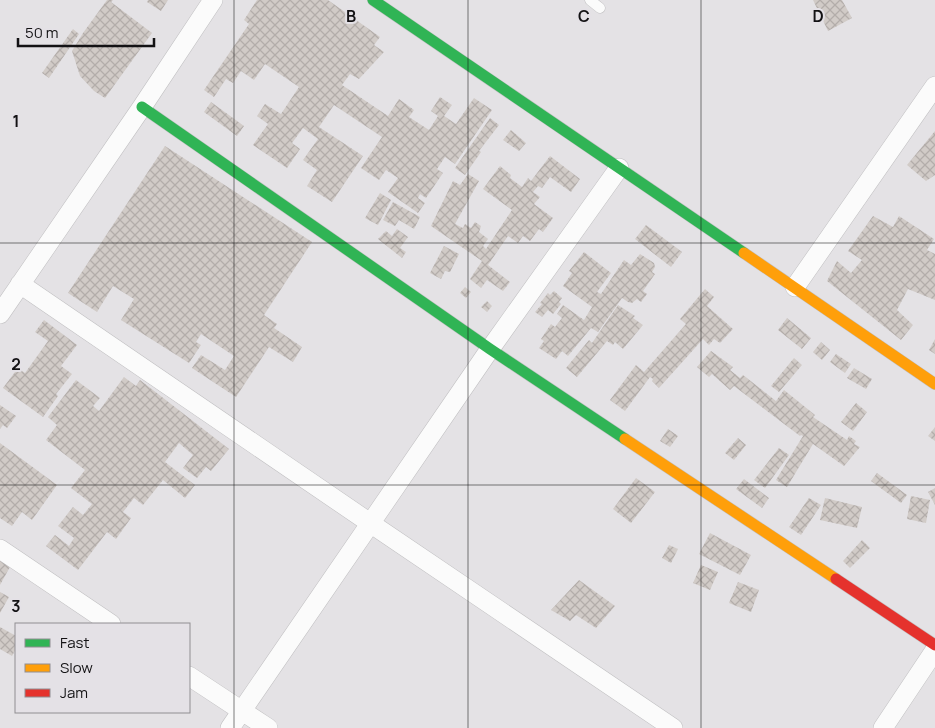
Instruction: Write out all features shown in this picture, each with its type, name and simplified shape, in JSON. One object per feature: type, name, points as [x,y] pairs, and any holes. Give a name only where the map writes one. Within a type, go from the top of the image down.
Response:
[{"type":"street","points":[[0,314],[213,0]]},
{"type":"street","points":[[373,0],[935,384]]},
{"type":"street","points":[[795,287],[935,86]]},
{"type":"street","points":[[142,107],[490,349],[935,645]]},
{"type":"street","points":[[230,728],[490,349],[619,168]]},
{"type":"street","points":[[20,284],[673,728]]},
{"type":"street","points":[[0,549],[110,623]]},
{"type":"street","points":[[882,728],[935,650]]},
{"type":"street","points":[[190,677],[268,728]]},
{"type":"lane","points":[[590,0],[600,8]]},
{"type":"building","points":[[107,0],[113,0],[111,2],[152,33],[105,98],[94,91],[80,76],[72,51]]},
{"type":"building","points":[[148,0],[168,0],[161,11],[147,2]]},
{"type":"building","points":[[257,0],[328,0],[380,37],[374,45],[384,52],[359,79],[350,74],[342,85],[388,116],[399,99],[414,110],[409,117],[429,130],[438,116],[431,111],[440,97],[452,105],[444,116],[456,124],[474,98],[492,110],[455,164],[445,157],[437,169],[443,173],[426,198],[420,194],[418,198],[425,203],[418,213],[388,192],[398,178],[386,170],[379,180],[361,168],[382,137],[334,105],[319,127],[363,156],[332,202],[307,186],[317,170],[303,160],[318,139],[303,128],[292,143],[300,149],[287,168],[253,145],[268,124],[257,116],[265,104],[281,114],[299,87],[265,64],[254,80],[241,71],[233,83],[226,79],[214,97],[204,90],[249,24],[244,20]]},
{"type":"building","points":[[813,0],[842,0],[852,18],[828,31]]},
{"type":"building","points":[[73,29],[79,34],[49,78],[42,73]]},
{"type":"building","points":[[211,102],[244,126],[237,136],[204,112]]},
{"type":"building","points":[[490,118],[499,125],[479,151],[481,152],[465,175],[455,168]]},
{"type":"building","points":[[511,130],[526,143],[519,151],[503,140]]},
{"type":"building","points":[[935,131],[935,175],[926,181],[907,165]]},
{"type":"building","points":[[165,146],[312,242],[264,315],[277,324],[274,328],[302,347],[293,362],[269,347],[236,397],[192,368],[201,355],[225,370],[234,356],[201,334],[196,342],[201,345],[189,363],[121,320],[134,299],[113,286],[97,312],[68,293]]},
{"type":"building","points":[[550,156],[580,179],[571,192],[550,177],[542,188],[538,186],[533,192],[540,197],[534,204],[553,218],[543,232],[539,229],[530,241],[523,236],[518,243],[508,236],[488,265],[510,282],[503,291],[487,280],[481,288],[470,279],[482,261],[431,226],[453,181],[460,185],[468,174],[479,181],[455,224],[463,228],[465,224],[471,228],[475,222],[481,226],[479,232],[488,239],[483,246],[486,249],[512,210],[483,189],[500,166],[511,175],[510,178],[522,187],[528,178],[531,181]]},
{"type":"building","points":[[380,193],[391,200],[378,225],[365,218]]},
{"type":"building","points":[[393,202],[420,217],[414,229],[399,220],[395,226],[383,220]]},
{"type":"building","points":[[873,216],[893,227],[899,216],[934,239],[927,250],[935,254],[935,300],[908,289],[897,310],[913,325],[901,340],[827,281],[837,261],[851,273],[862,260],[848,251]]},
{"type":"building","points":[[646,225],[682,252],[671,267],[635,239]]},
{"type":"building","points":[[397,229],[408,237],[400,248],[406,252],[402,258],[378,239],[386,231],[392,236]]},
{"type":"building","points":[[444,246],[459,254],[450,272],[445,271],[441,279],[430,273]]},
{"type":"building","points":[[584,252],[611,273],[597,292],[601,294],[624,260],[631,265],[640,254],[654,263],[655,267],[652,272],[655,274],[643,291],[647,294],[641,302],[637,299],[632,303],[622,298],[598,332],[591,328],[568,356],[562,351],[556,359],[539,348],[544,341],[541,339],[551,324],[555,327],[562,318],[557,314],[563,305],[584,320],[592,307],[563,286],[572,273],[569,271]]},
{"type":"building","points":[[465,287],[471,292],[466,298],[460,293]]},
{"type":"building","points":[[705,289],[714,297],[707,306],[733,329],[720,343],[714,339],[709,345],[703,339],[659,388],[650,377],[625,411],[610,400],[636,365],[644,372],[686,324],[680,319]]},
{"type":"building","points":[[554,291],[562,298],[559,302],[561,304],[553,314],[548,310],[542,317],[535,312],[548,293],[550,295]]},
{"type":"building","points":[[487,301],[492,306],[487,312],[481,307]]},
{"type":"building","points":[[618,305],[635,316],[633,318],[643,325],[623,349],[615,342],[613,345],[607,341],[577,377],[566,368],[589,340],[592,343]]},
{"type":"building","points":[[787,318],[811,338],[802,349],[778,330]]},
{"type":"building","points":[[44,320],[77,345],[61,366],[72,374],[56,394],[58,396],[43,417],[3,388],[18,368],[25,373],[48,341],[35,332]]},
{"type":"building","points":[[935,339],[935,354],[929,350]]},
{"type":"building","points":[[821,342],[830,350],[822,360],[813,352]]},
{"type":"building","points":[[711,351],[733,367],[730,370],[740,378],[743,375],[776,401],[784,390],[815,415],[813,417],[847,440],[849,436],[856,441],[854,444],[860,447],[844,466],[813,444],[787,487],[776,480],[803,436],[800,436],[734,386],[730,390],[712,374],[709,377],[697,367]]},
{"type":"building","points":[[836,354],[851,364],[845,373],[830,362]]},
{"type":"building","points":[[794,358],[802,365],[779,392],[771,386]]},
{"type":"building","points":[[854,368],[872,379],[866,389],[847,378]]},
{"type":"building","points":[[124,377],[136,386],[140,380],[229,449],[211,471],[206,467],[197,478],[183,468],[193,455],[179,443],[165,462],[195,485],[185,498],[163,480],[143,505],[134,498],[123,512],[131,518],[116,539],[107,532],[78,570],[46,546],[55,535],[69,546],[74,538],[58,526],[73,507],[83,515],[92,504],[71,488],[85,470],[46,440],[57,425],[48,417],[76,380],[100,398],[93,406],[99,411]]},
{"type":"building","points":[[856,403],[867,412],[853,431],[841,422]]},
{"type":"building","points":[[0,405],[16,416],[7,428],[3,425],[0,429]]},
{"type":"building","points":[[935,427],[935,441],[928,436]]},
{"type":"building","points":[[668,429],[678,436],[670,447],[660,441]]},
{"type":"building","points":[[738,438],[746,445],[734,460],[725,453]]},
{"type":"building","points":[[0,443],[57,485],[32,520],[22,512],[12,526],[0,518]]},
{"type":"building","points":[[779,448],[789,455],[765,488],[754,480]]},
{"type":"building","points":[[877,473],[907,495],[901,503],[871,481]]},
{"type":"building","points":[[636,478],[655,492],[631,523],[613,509]]},
{"type":"building","points":[[744,479],[769,498],[762,508],[736,489]]},
{"type":"building","points":[[935,488],[935,505],[928,492]]},
{"type":"building","points":[[911,496],[930,500],[926,523],[907,519]]},
{"type":"building","points":[[809,498],[821,505],[801,535],[789,527]]},
{"type":"building","points":[[825,498],[862,507],[857,528],[820,520]]},
{"type":"building","points":[[710,533],[751,555],[740,575],[699,554]]},
{"type":"building","points":[[862,540],[870,548],[850,568],[843,561]]},
{"type":"building","points":[[669,545],[678,549],[671,563],[662,558]]},
{"type":"building","points":[[0,559],[11,565],[0,585]]},
{"type":"building","points":[[701,565],[718,572],[710,590],[693,583]]},
{"type":"building","points":[[579,580],[615,606],[596,628],[576,615],[570,621],[551,610]]},
{"type":"building","points":[[738,582],[759,590],[751,612],[729,603]]},
{"type":"building","points":[[0,592],[9,597],[0,613]]},
{"type":"building","points":[[0,627],[15,635],[15,651],[12,656],[0,649]]},
{"type":"traffic: fast","points":[[373,0],[744,253]]},
{"type":"traffic: fast","points":[[142,107],[490,349],[625,439]]},
{"type":"traffic: slow","points":[[744,253],[935,384]]},
{"type":"traffic: slow","points":[[625,439],[836,579]]},
{"type":"traffic: jam","points":[[836,579],[935,645]]}]
